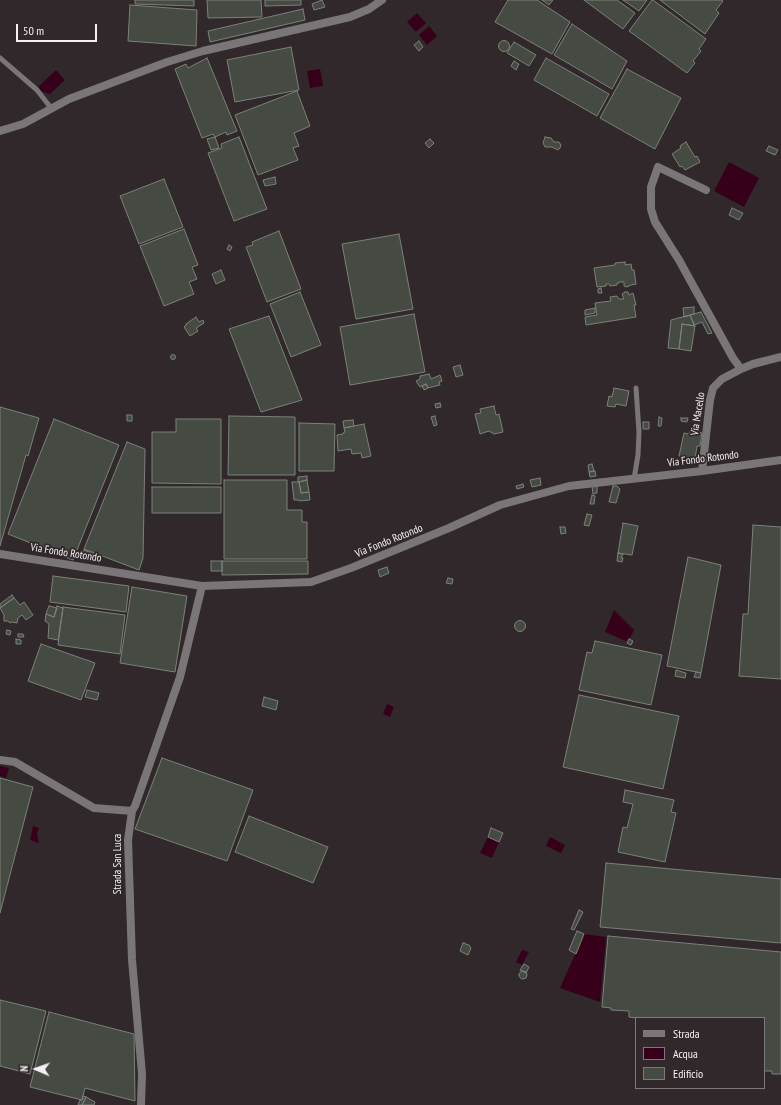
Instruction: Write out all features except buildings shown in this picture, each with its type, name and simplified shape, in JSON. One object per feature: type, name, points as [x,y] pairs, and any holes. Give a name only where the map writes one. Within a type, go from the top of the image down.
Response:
[{"type":"street","points":[[0,131],[23,124],[69,99],[167,62],[196,53],[350,17],[369,9],[382,0]]},
{"type":"street","points":[[706,190],[658,167],[651,187],[651,209],[655,222],[679,260],[733,358],[741,369]]},
{"type":"street","name":"Via Macello","points":[[702,471],[712,392],[716,384],[722,379],[753,364],[781,357]]},
{"type":"street","name":"Via Fondo Rotondo","points":[[0,554],[202,586],[311,582],[351,568],[449,528],[500,505],[570,486],[702,471],[781,460]]},
{"type":"street","name":"Strada San Luca","points":[[140,1105],[142,1074],[132,960],[128,840],[132,810],[135,806],[180,678],[202,586]]},
{"type":"street","points":[[0,760],[15,762],[94,808],[132,810]]},
{"type":"lane","points":[[0,58],[37,90],[51,108]]},
{"type":"lane","points":[[634,479],[638,455],[639,432],[636,388]]},
{"type":"water","points":[[417,13],[426,23],[416,32],[407,22]]},
{"type":"water","points":[[429,26],[437,36],[427,45],[419,35]]},
{"type":"water","points":[[320,69],[323,86],[310,88],[307,71]]},
{"type":"water","points":[[56,70],[65,80],[50,94],[41,91],[38,87]]},
{"type":"water","points":[[729,162],[759,178],[744,207],[714,191]]},
{"type":"water","points":[[614,610],[634,630],[628,642],[605,632]]},
{"type":"water","points":[[387,704],[394,707],[390,717],[383,714]]},
{"type":"water","points":[[0,766],[9,768],[6,778],[0,776]]},
{"type":"water","points":[[33,826],[39,828],[37,834],[39,843],[30,840]]},
{"type":"water","points":[[488,837],[499,842],[492,858],[480,853]]},
{"type":"water","points":[[550,837],[565,845],[561,853],[546,846]]},
{"type":"water","points":[[584,934],[606,937],[600,1002],[560,988]]},
{"type":"water","points":[[522,950],[529,952],[522,965],[516,962]]}]
